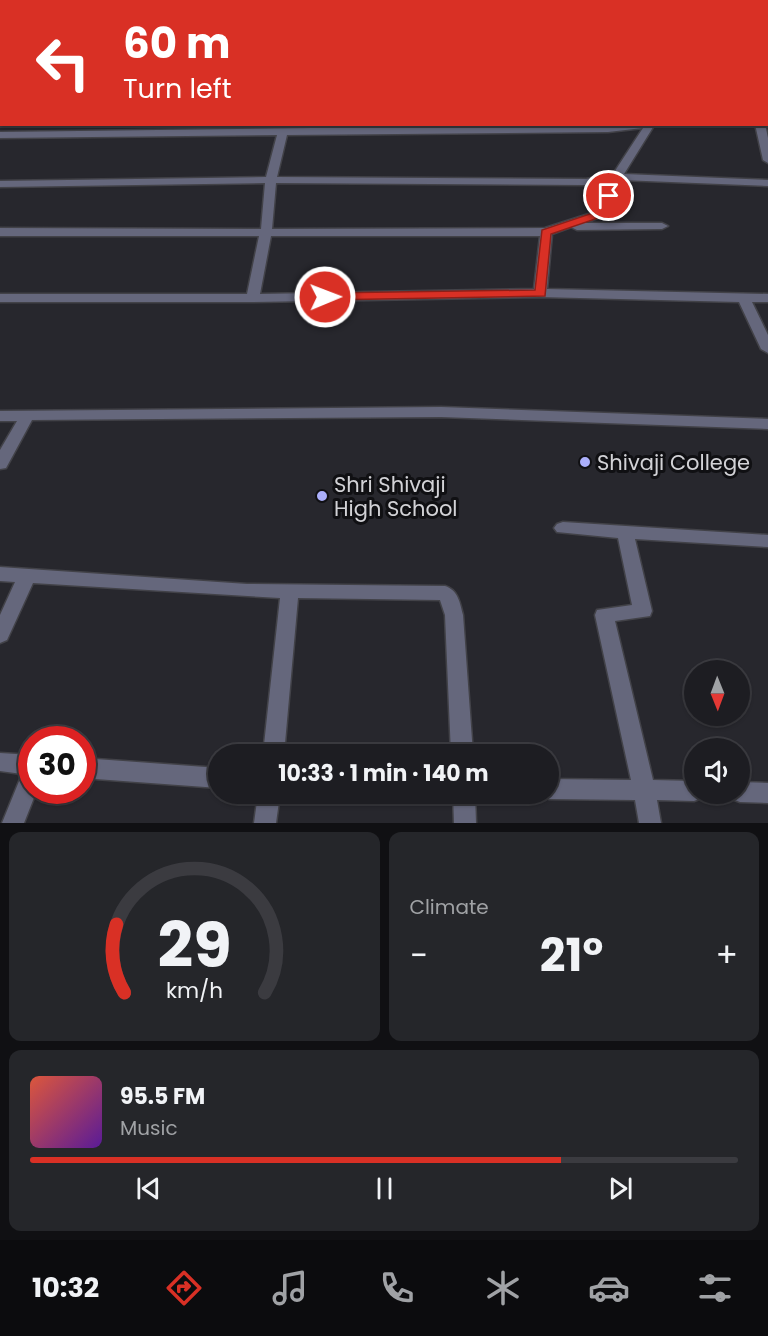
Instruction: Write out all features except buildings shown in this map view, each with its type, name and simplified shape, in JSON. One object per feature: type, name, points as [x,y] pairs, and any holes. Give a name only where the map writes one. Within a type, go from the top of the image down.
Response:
[{"type":"street","points":[[0,135],[86,129],[283,131],[608,129],[640,126]]},
{"type":"street","points":[[0,232],[546,232],[600,214],[617,177],[650,126]]},
{"type":"street","points":[[253,298],[266,233],[271,180],[283,131]]},
{"type":"street","points":[[766,137],[768,160]]},
{"type":"street","points":[[0,184],[271,180],[586,182],[617,177],[768,183]]},
{"type":"street","points":[[562,227],[662,226]]},
{"type":"street","points":[[540,293],[546,232]]},
{"type":"street","points":[[0,298],[253,298],[540,293],[768,297]]},
{"type":"street","points":[[744,298],[768,349]]},
{"type":"street","points":[[0,416],[441,412],[768,424]]},
{"type":"street","points":[[0,464],[27,416]]},
{"type":"street","points":[[563,528],[768,541]]},
{"type":"street","points":[[624,532],[643,611],[604,615],[650,823]]},
{"type":"street","points":[[0,574],[247,591],[445,593],[450,599],[454,615],[461,744]]},
{"type":"street","points":[[0,635],[27,576]]},
{"type":"street","points":[[274,744],[290,591]]},
{"type":"street","points":[[0,762],[18,764]]},
{"type":"street","points":[[96,769],[208,777]]},
{"type":"street","points":[[559,789],[684,791]]},
{"type":"street","points":[[750,792],[768,793]]},
{"type":"street","points":[[13,823],[21,804]]},
{"type":"street","points":[[265,823],[268,804]]},
{"type":"street","points":[[465,804],[465,823]]},
{"type":"place","name":"Shivaji College","points":[[585,462]]},
{"type":"place","name":"Shri Shivaji High School","points":[[322,496]]},
{"type":"route","points":[[325,297],[540,293],[546,232],[600,214],[609,196]]}]
